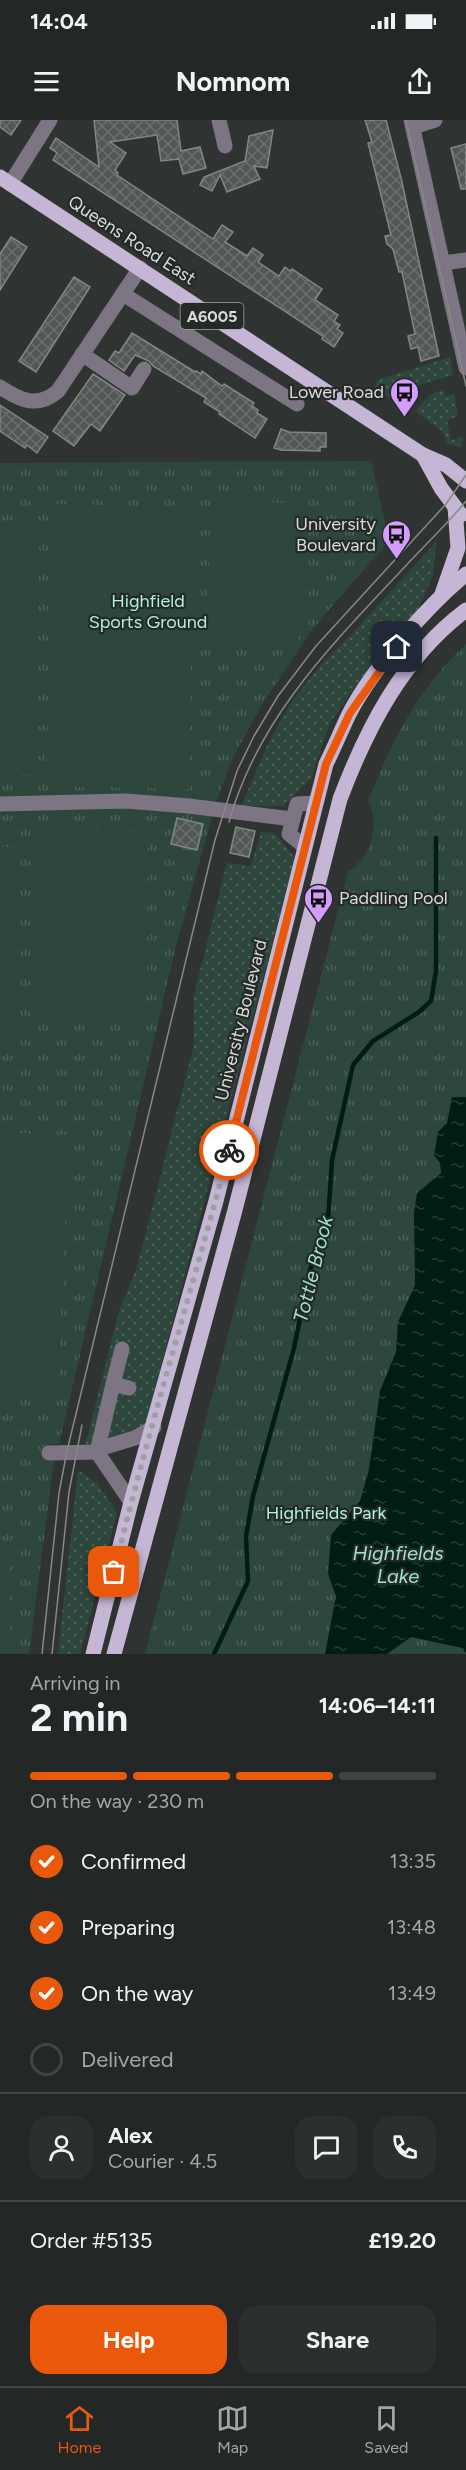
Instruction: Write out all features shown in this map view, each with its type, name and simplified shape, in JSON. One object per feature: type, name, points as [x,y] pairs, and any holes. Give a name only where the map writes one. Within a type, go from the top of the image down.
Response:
[{"type":"main road","name":"Queens Road East","points":[[5,181],[423,455],[446,465],[466,481]]},
{"type":"main road","name":"Queens Road East","points":[[423,455],[441,488],[466,522]]},
{"type":"main road","points":[[442,594],[458,548],[456,507]]},
{"type":"main road","name":"University Boulevard","points":[[93,1654],[131,1502],[216,1201],[326,764],[350,713],[385,661],[442,594],[466,574]]},
{"type":"main road","points":[[114,1654],[235,1210],[340,799],[364,739],[390,695],[422,653],[466,610]]},
{"type":"street","points":[[5,181],[50,120]]},
{"type":"street","points":[[219,120],[225,146]]},
{"type":"street","points":[[435,120],[412,123],[466,368]]},
{"type":"street","points":[[443,263],[466,260]]},
{"type":"street","points":[[0,387],[20,400],[49,398],[58,391],[140,268]]},
{"type":"street","points":[[123,294],[297,405]]},
{"type":"street","points":[[82,354],[132,388],[144,369]]},
{"type":"street","points":[[0,804],[126,801],[189,806],[290,826],[305,847]]},
{"type":"street","points":[[290,826],[297,804],[316,804]]},
{"type":"street","points":[[122,1349],[97,1452],[131,1502]]},
{"type":"street","points":[[113,1384],[129,1388]]},
{"type":"street","points":[[49,1453],[97,1452],[105,1447],[135,1438],[154,1427]]},
{"type":"green space","points":[[450,357],[453,375],[419,385],[404,406],[375,389],[377,380]]},
{"type":"green space","points":[[443,390],[445,396],[454,394],[458,416],[447,420],[451,440],[463,437],[462,447],[448,444],[442,431],[416,412],[427,398]]},
{"type":"green space","name":"Highfield Sports Ground","points":[[371,461],[388,542],[314,627],[262,704],[233,758],[217,799],[176,946],[59,1444],[49,1444],[49,1453],[54,1461],[29,1654],[0,1654],[0,463]]},
{"type":"green space","points":[[212,498],[306,505],[298,649],[206,646]]},
{"type":"green space","points":[[54,504],[195,507],[188,789],[46,786]]},
{"type":"green space","points":[[0,523],[40,524],[33,775],[0,774]]},
{"type":"green space","points":[[436,542],[433,575],[418,610],[377,656],[330,723],[311,779],[283,806],[241,806],[267,746],[292,701],[324,661]]},
{"type":"green space","name":"Highfields Park","points":[[466,644],[466,1654],[145,1654],[348,872],[363,858],[372,840],[372,811],[368,801],[408,717],[433,680]]},
{"type":"green space","points":[[33,830],[148,831],[146,1019],[30,1017]]},
{"type":"green space","points":[[261,832],[274,833],[295,857],[142,1438],[83,1454],[119,1311],[137,1267],[194,1045],[194,995],[227,863],[251,866]]},
{"type":"green space","points":[[0,847],[16,847],[14,1043],[0,1043]]},
{"type":"green space","points":[[0,1132],[69,1135],[57,1401],[0,1399]]},
{"type":"green space","points":[[78,1470],[98,1484],[117,1513],[80,1654],[58,1654]]},
{"type":"green space","points":[[0,1549],[10,1549],[10,1654],[0,1654]]},
{"type":"water","name":"Highfields Lake","points":[[452,1097],[466,1097],[466,1653],[462,1648],[411,1637],[387,1654],[325,1654],[336,1596],[328,1574],[331,1535],[360,1501],[369,1469],[380,1391],[396,1352],[398,1322],[415,1285],[414,1212],[417,1193],[441,1173],[440,1163],[434,1155],[438,1132],[447,1123]]},
{"type":"building","points":[[0,120],[21,120],[11,135],[0,127]]},
{"type":"building","points":[[94,120],[177,120],[181,151],[200,147],[206,168],[183,174],[179,159],[161,161],[157,135],[110,142],[126,153],[115,170],[117,175],[213,239],[222,225],[233,232],[225,242],[247,256],[253,248],[263,255],[258,262],[279,276],[285,267],[290,271],[292,269],[322,289],[315,300],[338,315],[334,321],[340,325],[337,329],[343,333],[334,347],[322,339],[323,336],[53,160],[57,153],[50,148],[56,138],[99,167]]},
{"type":"building","points":[[365,120],[386,120],[402,182],[439,356],[421,361],[418,347],[411,349],[408,336],[415,334],[402,272],[399,272],[393,249],[387,244],[385,236],[391,235],[368,143],[372,142]]},
{"type":"building","points":[[273,130],[267,168],[254,166],[260,179],[227,192],[220,175],[212,191],[200,185],[204,177],[245,161],[249,136]]},
{"type":"building","points":[[466,144],[466,189],[461,189],[451,148]]},
{"type":"building","points":[[11,237],[27,247],[0,290],[0,254]]},
{"type":"building","points":[[74,277],[90,287],[36,372],[19,361]]},
{"type":"building","points":[[132,333],[195,372],[201,374],[202,371],[222,386],[224,384],[254,403],[252,406],[258,410],[257,413],[267,419],[255,438],[204,402],[206,398],[153,366],[149,361],[135,355],[124,371],[109,360],[115,351],[119,353]]},
{"type":"building","points":[[93,374],[125,395],[100,431],[91,424],[74,446],[53,431]]},
{"type":"building","points":[[0,405],[48,437],[37,453],[27,445],[25,448],[0,431]]},
{"type":"building","points":[[281,429],[289,432],[326,433],[326,447],[320,447],[320,451],[274,448]]},
{"type":"building","points":[[177,818],[203,824],[197,850],[171,844]]},
{"type":"building","points":[[236,827],[255,831],[249,857],[230,853]]},
{"type":"waterway","name":"Tottle Brook","points":[[214,1654],[248,1581],[246,1536],[253,1496],[294,1348],[310,1270],[328,1220],[332,1160],[353,1065],[373,1041],[419,1012],[431,1001],[436,971],[436,838]]},
{"type":"tram line","points":[[406,120],[466,386]]},
{"type":"tram line","points":[[42,1654],[59,1493],[67,1451],[215,840],[237,771],[254,736],[278,696],[316,646],[446,504],[466,475]]},
{"type":"tram line","points":[[229,822],[242,783],[260,746],[304,679],[357,618],[466,501]]},
{"type":"tram line","points":[[52,1654],[69,1492],[82,1425]]},
{"type":"way so far","points":[[114,1572],[131,1502],[229,1150]]},
{"type":"place","name":"Lower Road","points":[[405,418]]},
{"type":"place","name":"University Boulevard","points":[[397,560]]},
{"type":"place","name":"Paddling Pool","points":[[318,924]]},
{"type":"route","points":[[229,1150],[326,764],[350,713],[397,647]]}]
